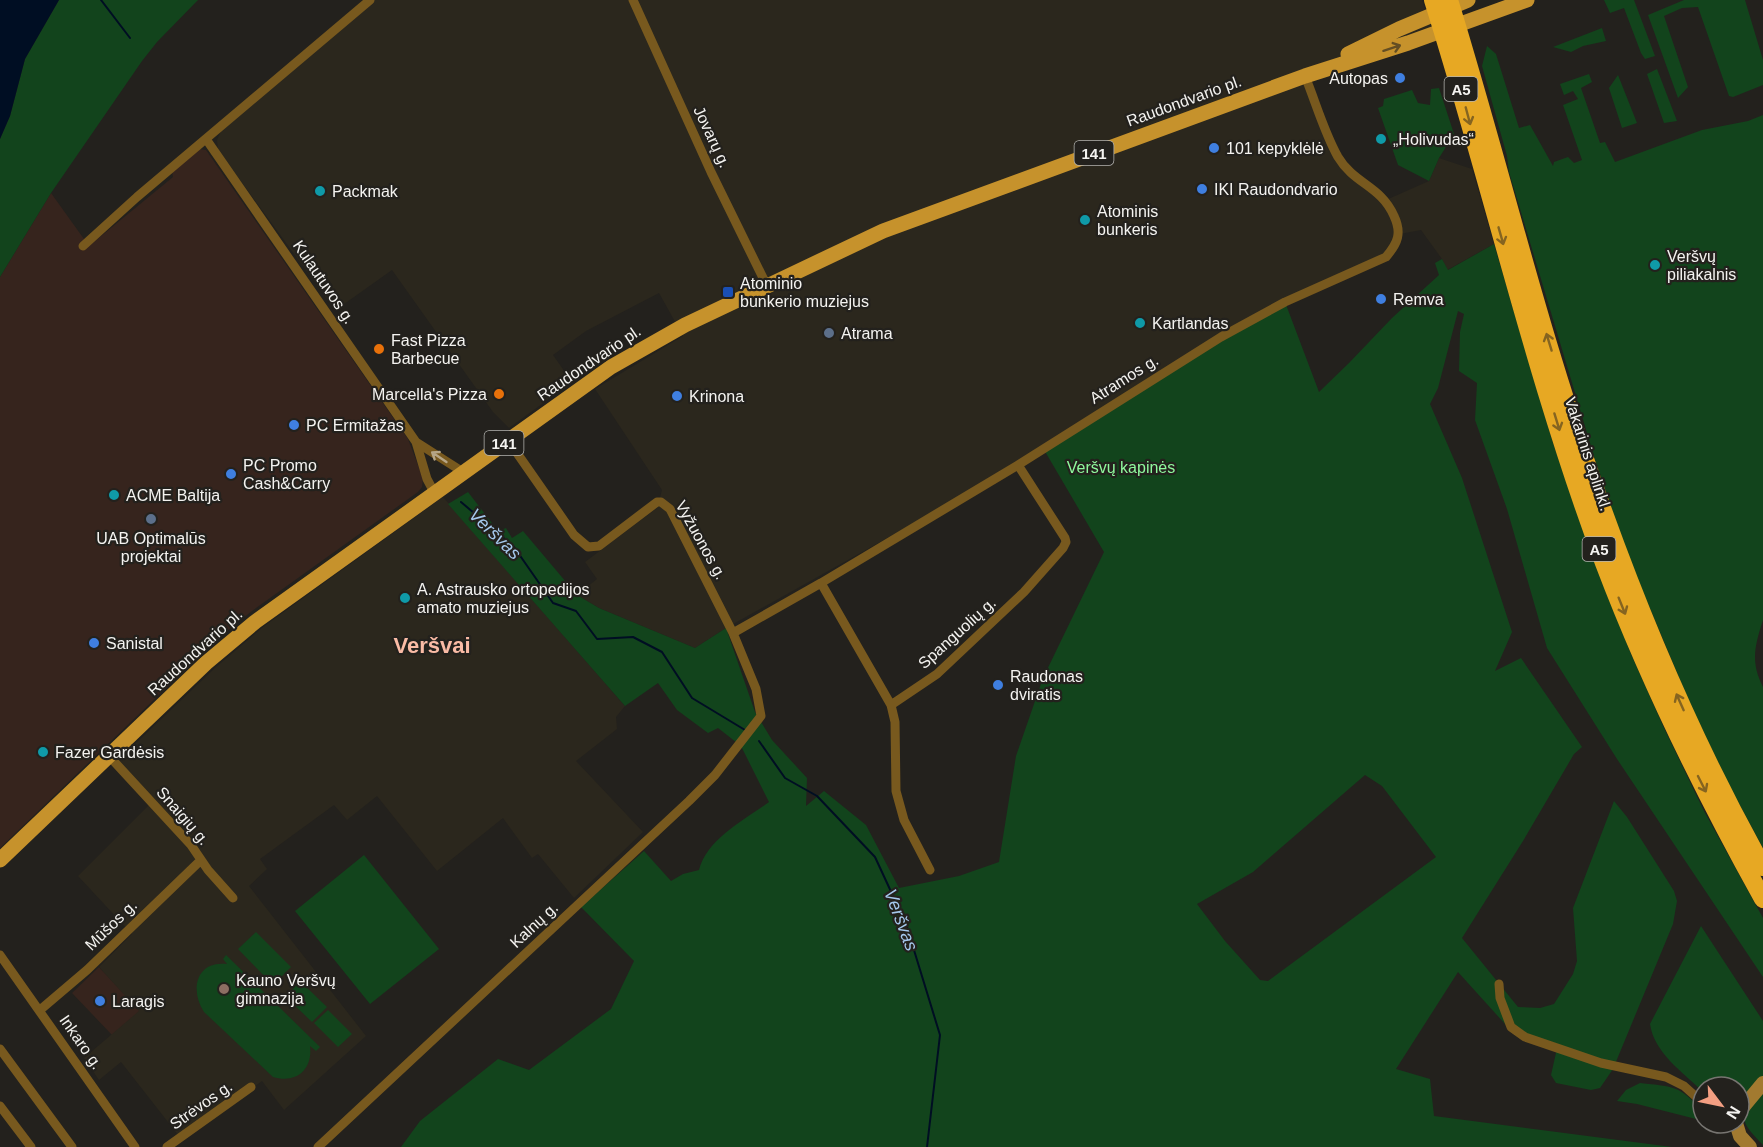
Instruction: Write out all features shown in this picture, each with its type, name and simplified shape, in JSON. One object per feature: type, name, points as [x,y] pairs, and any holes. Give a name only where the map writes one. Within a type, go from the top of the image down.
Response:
[{"type":"highway","name":"Vakarinis aplinkl.","points":[[1433,0],[1617,552],[1696,736],[1763,867]]},
{"type":"highway","name":"Vakarinis aplinkl.","points":[[1449,0],[1483,110],[1493,177],[1526,324],[1570,466],[1605,564],[1643,658],[1685,751],[1731,843],[1763,899]]},
{"type":"main road","name":"Raudondvario pl.","points":[[1305,76],[1399,29],[1468,0]]},
{"type":"main road","name":"Raudondvario pl.","points":[[0,860],[206,663],[247,628],[611,367],[653,342],[883,231],[1305,76],[1408,43],[1527,0]]},
{"type":"street","points":[[83,246],[137,197],[370,0]]},
{"type":"street","name":"Jovarų g.","points":[[633,0],[711,172],[767,286]]},
{"type":"street","name":"Atramos g.","points":[[733,633],[1018,465],[1221,337],[1285,302],[1386,257],[1394,249],[1400,234],[1389,205],[1375,190],[1356,178],[1339,159],[1305,76]]},
{"type":"street","name":"Kulautuvos g.","points":[[206,140],[416,442],[427,479],[434,492]]},
{"type":"street","name":"Vyžuonos g.","points":[[508,440],[574,535],[588,547],[599,546],[657,502],[661,501],[666,504],[733,633]]},
{"type":"street","name":"Kulautuvos g.","points":[[416,442],[464,472]]},
{"type":"street","name":"Spanguolių g.","points":[[891,705],[937,674],[1024,592],[1063,548],[1065,538],[1018,465]]},
{"type":"street","points":[[821,583],[891,705],[896,748],[896,791],[904,820],[930,870]]},
{"type":"street","name":"Kalnų g.","points":[[318,1147],[715,775],[761,716],[756,689],[733,633]]},
{"type":"street","name":"Snaigių g.","points":[[109,756],[191,846],[233,898]]},
{"type":"street","name":"Mūšos g.","points":[[40,1010],[87,970],[201,860]]},
{"type":"street","name":"Inkaro g.","points":[[0,955],[135,1147]]},
{"type":"street","points":[[1499,984],[1500,998],[1511,1027],[1525,1037],[1600,1063],[1666,1077],[1691,1092]]},
{"type":"street","points":[[0,1049],[72,1147]]},
{"type":"street","points":[[1751,1098],[1763,1083]]},
{"type":"street","name":"Strėvos g.","points":[[167,1147],[251,1087]]},
{"type":"street","points":[[0,1106],[31,1147]]},
{"type":"street","points":[[1740,1135],[1750,1147]]},
{"type":"shaded area","points":[[374,0],[1422,0],[1434,34],[1306,76],[1339,159],[1386,200],[1429,181],[1439,158],[1472,169],[1494,244],[1447,270],[1442,259],[1421,230],[1400,234],[1394,249],[1285,302],[1018,465],[726,628],[695,648],[599,608],[577,595],[597,579],[585,562],[657,508],[662,490],[595,389],[683,336],[659,293],[586,331],[553,355],[572,382],[509,428],[493,412],[392,270],[340,307],[330,303],[218,150],[217,140],[221,131]]},
{"type":"shaded area","points":[[199,149],[206,150],[408,439],[423,478],[422,487],[217,639],[0,848],[0,277],[51,193],[89,246],[173,177],[172,171]]},
{"type":"shaded area","points":[[443,497],[625,706],[616,717],[617,729],[576,761],[643,832],[574,898],[538,854],[532,858],[503,818],[437,871],[377,796],[347,820],[334,805],[260,859],[267,869],[249,886],[366,1036],[284,1110],[262,1081],[182,1140],[121,1062],[99,1080],[84,1058],[139,1011],[99,967],[132,934],[78,876],[153,801],[117,761],[216,667],[263,627]]},
{"type":"shaded area","points":[[99,967],[140,1011],[112,1035],[72,993]]},
{"type":"green space","points":[[59,0],[198,0],[142,61],[51,193],[0,277],[0,139],[10,116],[25,59]]},
{"type":"green space","points":[[1604,0],[1634,0],[1655,56],[1645,59],[1624,8],[1610,13]]},
{"type":"green space","points":[[1684,0],[1745,0],[1763,60],[1763,85],[1733,97],[1729,96],[1698,7],[1682,8],[1664,16],[1688,87],[1678,98],[1648,15]]},
{"type":"green space","points":[[1602,28],[1606,41],[1583,46],[1571,52],[1553,47]]},
{"type":"green space","points":[[1487,46],[1496,54],[1519,128],[1530,125],[1553,166],[1554,162],[1568,157],[1574,163],[1582,160],[1563,105],[1578,99],[1573,91],[1564,95],[1560,84],[1589,74],[1592,82],[1581,88],[1600,143],[1605,142],[1615,162],[1702,130],[1748,121],[1763,115],[1763,620],[1755,661],[1763,687],[1763,848],[1731,789],[1691,706],[1627,554],[1596,463],[1509,172],[1507,156],[1482,66]]},
{"type":"green space","points":[[1657,69],[1677,121],[1664,123],[1647,74]]},
{"type":"green space","points":[[1618,75],[1637,123],[1622,128],[1609,88]]},
{"type":"green space","points":[[1439,88],[1454,134],[1439,158],[1429,181],[1398,165],[1378,108],[1383,106],[1384,99],[1412,90],[1418,103],[1430,105],[1431,89]]},
{"type":"green space","name":"Veršvų kapinės","points":[[1494,244],[1553,443],[1591,551],[1631,654],[1704,811],[1763,918],[1763,977],[1617,759],[1547,648],[1507,509],[1475,420],[1477,383],[1459,371],[1460,332],[1464,314],[1458,311],[1438,388],[1430,404],[1462,478],[1512,632],[1495,671],[1521,658],[1582,747],[1574,754],[1462,938],[1518,1007],[1540,1008],[1554,1004],[1573,974],[1577,961],[1573,908],[1614,801],[1627,817],[1674,891],[1677,901],[1673,924],[1613,1069],[1600,1088],[1591,1090],[1556,1083],[1551,1075],[1558,1044],[1529,1035],[1505,1024],[1458,972],[1396,1069],[1430,1079],[1434,1116],[1672,1147],[401,1147],[420,1121],[498,1059],[529,1070],[611,1009],[634,961],[581,907],[644,851],[671,881],[683,874],[699,870],[703,859],[718,840],[769,802],[741,746],[718,728],[708,733],[677,710],[658,683],[625,706],[448,504],[468,492],[498,531],[506,528],[512,538],[523,531],[577,595],[599,608],[695,648],[726,628],[755,712],[772,740],[807,778],[806,806],[824,791],[866,825],[899,888],[959,876],[999,862],[1016,756],[1043,678],[1104,552],[1043,448],[1285,302],[1319,392],[1392,318],[1439,275],[1435,263],[1442,259],[1448,270]],"holes":[[[1365,775],[1382,786],[1436,857],[1268,981],[1260,980],[1225,941],[1197,904],[1253,872]]]},
{"type":"green space","points":[[364,855],[439,949],[370,1004],[295,911]]},
{"type":"green space","points":[[1701,926],[1763,1021],[1763,1076],[1751,1089],[1751,1075],[1691,1075],[1691,1081],[1663,1053],[1650,1024]]},
{"type":"green space","points":[[256,932],[291,967],[273,985],[238,949]]},
{"type":"green space","points":[[226,955],[320,1047],[316,1051],[310,1046],[309,1062],[296,1077],[281,1079],[273,1077],[204,1012],[197,994],[199,978],[209,967],[227,964],[223,959]]},
{"type":"green space","points":[[300,981],[327,1007],[312,1022],[286,997]]},
{"type":"green space","points":[[328,1010],[352,1034],[338,1047],[314,1023]]},
{"type":"green space","points":[[1640,1083],[1675,1089],[1691,1099],[1691,1118],[1617,1101],[1626,1090]]},
{"type":"green space","points":[[1763,1091],[1763,1145],[1751,1131],[1751,1106]]},
{"type":"water","points":[[0,0],[59,0],[25,59],[10,116],[0,139]]},
{"type":"waterway","name":"Veršvas","points":[[101,0],[130,38]]},
{"type":"waterway","name":"Veršvas","points":[[461,502],[514,547],[553,603],[576,611],[597,639],[633,637],[662,652],[692,698],[745,730]]},
{"type":"waterway","name":"Veršvas","points":[[759,741],[785,778],[817,796],[875,857],[906,924],[940,1035],[927,1147]]},
{"type":"place","name":"Autopas","points":[[1400,78]]},
{"type":"place","name":"„Holivudas“","points":[[1381,139]]},
{"type":"place","name":"101 kepyklėlė","points":[[1214,148]]},
{"type":"place","name":"IKI Raudondvario","points":[[1202,189]]},
{"type":"place","name":"Packmak","points":[[320,191]]},
{"type":"place","name":"Atominis bunkeris","points":[[1085,220]]},
{"type":"place","name":"Veršvų piliakalnis","points":[[1655,265]]},
{"type":"place","name":"Atominio bunkerio muziejus","points":[[728,292]]},
{"type":"place","name":"Remva","points":[[1381,299]]},
{"type":"place","name":"Kartlandas","points":[[1140,323]]},
{"type":"place","name":"Atrama","points":[[829,333]]},
{"type":"place","name":"Fast Pizza Barbecue","points":[[379,349]]},
{"type":"place","name":"Marcella's Pizza","points":[[499,394]]},
{"type":"place","name":"Krinona","points":[[677,396]]},
{"type":"place","name":"PC Ermitažas","points":[[294,425]]},
{"type":"place","name":"PC Promo Cash&Carry","points":[[231,474]]},
{"type":"place","name":"ACME Baltija","points":[[114,495]]},
{"type":"place","name":"UAB Optimalūs projektai","points":[[151,519]]},
{"type":"place","name":"A. Astrausko ortopedijos amato muziejus","points":[[405,598]]},
{"type":"place","name":"Sanistal","points":[[94,643]]},
{"type":"place","name":"Raudonas dviratis","points":[[998,685]]},
{"type":"place","name":"Fazer Gardėsis","points":[[43,752]]},
{"type":"place","name":"Kauno Veršvų gimnazija","points":[[224,989]]},
{"type":"place","name":"Laragis","points":[[100,1001]]},
{"type":"district","name":"Veršvai","points":[[432,645]]}]
